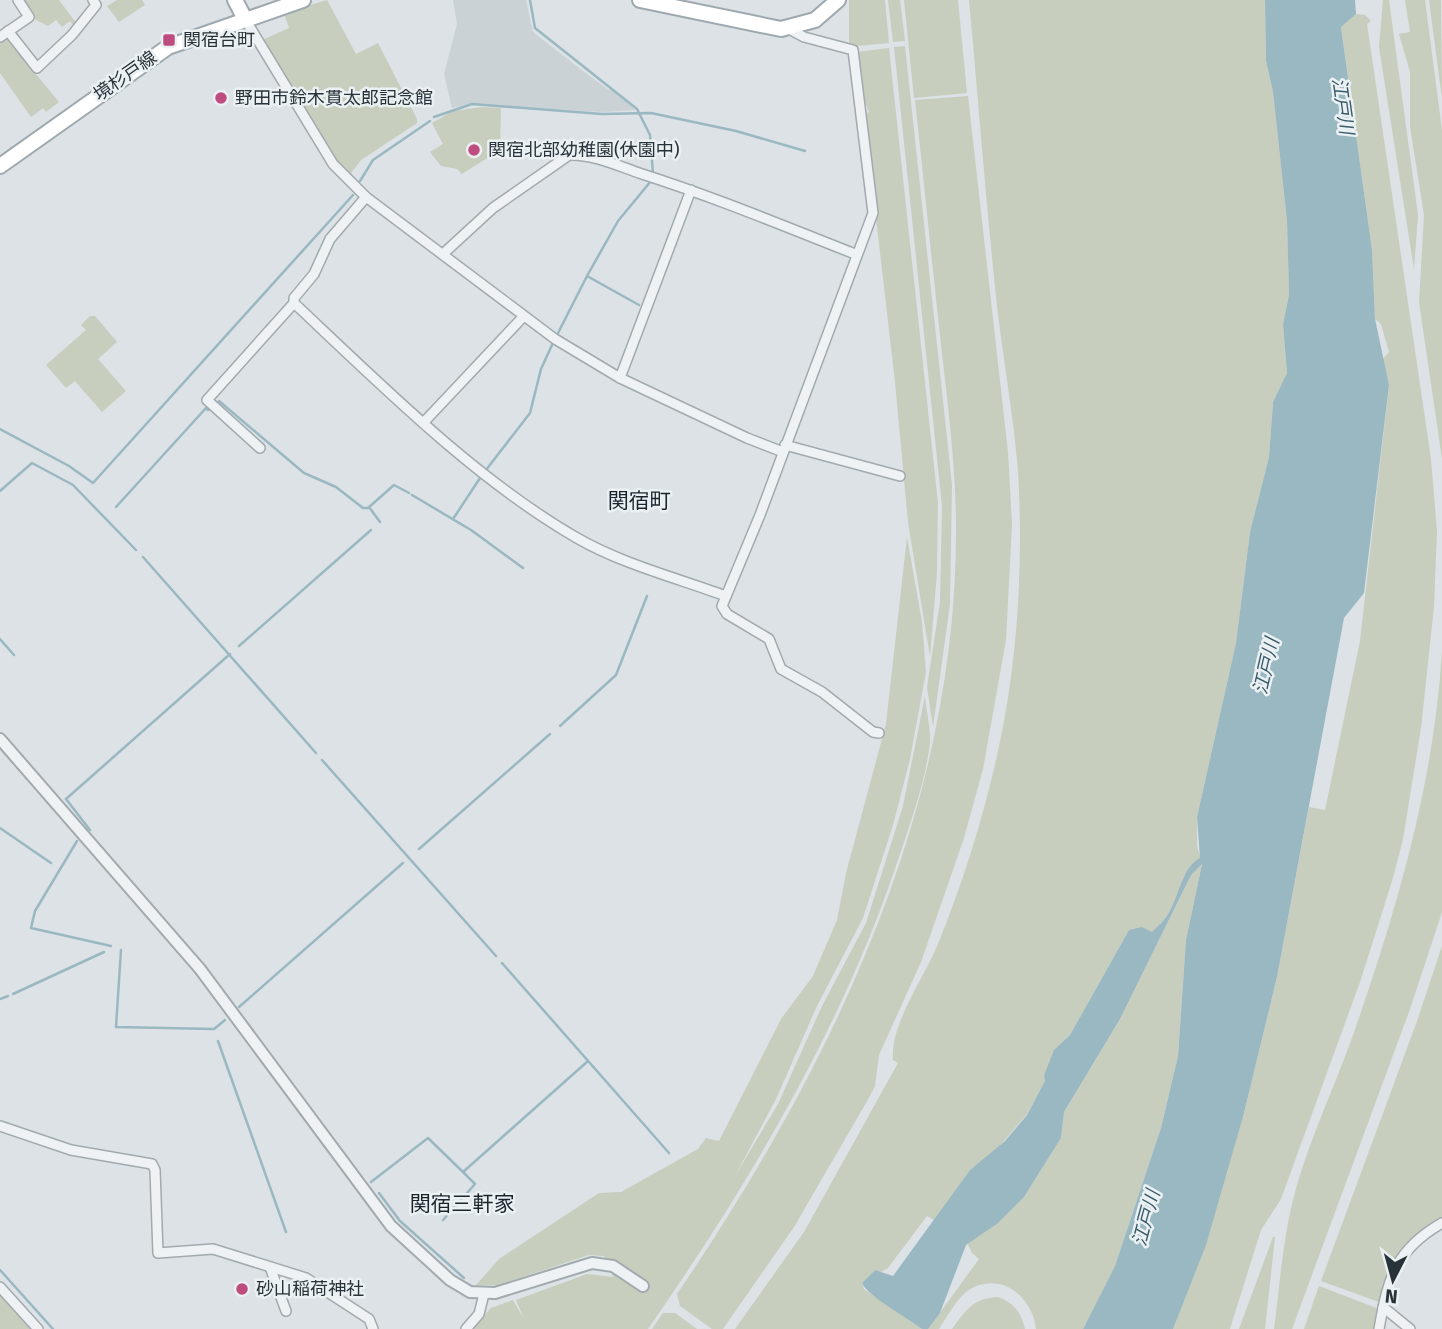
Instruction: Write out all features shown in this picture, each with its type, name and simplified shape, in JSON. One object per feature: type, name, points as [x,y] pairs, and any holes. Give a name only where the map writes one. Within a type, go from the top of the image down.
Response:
[{"type":"main road","points":[[235,0],[245,19]]},
{"type":"main road","name":"境杉戸線","points":[[0,166],[158,52],[179,42],[303,0]]},
{"type":"main road","points":[[640,0],[789,29],[822,16],[838,0]]},
{"type":"street","points":[[18,0],[29,17],[4,34],[37,68],[72,35],[96,5],[93,0]]},
{"type":"street","points":[[245,19],[333,164],[366,197],[444,253],[523,317],[620,377],[747,438],[900,476]]},
{"type":"street","points":[[789,29],[804,37],[853,50],[873,213],[722,606],[727,614],[769,639],[781,669],[822,692],[873,732],[879,733]]},
{"type":"street","points":[[444,253],[493,208],[569,155],[598,159],[691,190],[855,254]]},
{"type":"street","points":[[620,377],[691,190]]},
{"type":"street","points":[[366,197],[330,239],[314,274],[293,298],[294,303],[424,422],[496,481],[575,537],[596,548],[726,596]]},
{"type":"street","points":[[260,447],[207,400],[294,303]]},
{"type":"street","points":[[424,422],[523,317]]},
{"type":"street","points":[[0,739],[200,969],[391,1226],[450,1280],[463,1289],[485,1294],[592,1263],[613,1266],[643,1286]]},
{"type":"street","points":[[0,1126],[71,1150],[152,1164],[155,1170],[158,1253],[213,1250],[306,1278],[369,1319],[373,1329]]},
{"type":"street","points":[[1379,1329],[1394,1269],[1407,1249],[1441,1226]]},
{"type":"street","points":[[270,1267],[286,1311]]},
{"type":"street","points":[[0,1287],[38,1329]]},
{"type":"street","points":[[466,1329],[480,1314],[485,1294]]},
{"type":"street","points":[[1383,1307],[1410,1329]]},
{"type":"shaded area","points":[[453,0],[526,0],[533,32],[609,90],[611,88],[636,110],[602,112],[472,104],[452,108],[444,74],[457,24]]},
{"type":"green space","points":[[22,0],[59,0],[76,23],[74,26],[70,21],[62,27],[56,20],[48,26],[36,20]]},
{"type":"green space","points":[[117,0],[142,0],[145,5],[119,22],[107,6]]},
{"type":"green space","points":[[327,0],[356,54],[378,43],[417,119],[417,123],[361,160],[349,176],[337,163],[262,40],[289,28],[284,13]]},
{"type":"green space","points":[[849,0],[885,0],[889,43],[856,46],[849,43]]},
{"type":"green space","points":[[888,0],[900,0],[905,41],[893,42]]},
{"type":"green space","points":[[904,0],[958,0],[967,93],[914,98]]},
{"type":"green space","points":[[969,0],[1265,0],[1266,61],[1273,92],[1287,221],[1289,295],[1283,324],[1287,374],[1273,402],[1269,457],[1250,532],[1236,643],[1197,817],[1197,846],[1201,859],[1169,914],[1152,933],[1129,930],[1070,1035],[1054,1051],[1044,1075],[1046,1081],[1027,1114],[997,1149],[970,1170],[934,1220],[927,1216],[888,1268],[881,1272],[875,1270],[862,1283],[864,1289],[922,1329],[735,1329],[804,1232],[898,1063],[893,1060],[897,1031],[938,944],[962,880],[992,779],[1006,711],[1018,600],[1018,471],[995,287]]},
{"type":"green space","points":[[1383,0],[1389,0],[1418,215],[1414,269],[1379,47]]},
{"type":"green space","points":[[1405,0],[1425,0],[1442,130],[1442,459],[1419,302],[1424,215],[1410,127],[1410,72],[1399,34],[1410,32]]},
{"type":"green space","points":[[1429,0],[1441,0],[1442,96],[1441,91]]},
{"type":"green space","points":[[1356,14],[1365,15],[1371,21],[1367,24],[1431,459],[1437,531],[1434,607],[1421,728],[1403,839],[1360,982],[1281,1199],[1261,1230],[1230,1329],[1173,1329],[1244,1113],[1277,977],[1309,807],[1325,810],[1360,641],[1389,385],[1382,360],[1389,352],[1381,324],[1375,319],[1372,250],[1341,26]]},
{"type":"green space","points":[[6,38],[59,102],[46,112],[43,108],[31,117],[0,73],[0,42]]},
{"type":"green space","points":[[905,46],[952,485],[950,604],[933,727],[927,687],[940,602],[942,506],[894,47]]},
{"type":"green space","points":[[889,48],[938,503],[937,572],[930,657],[908,522],[864,114],[869,112],[862,95],[857,52]]},
{"type":"green space","points":[[968,96],[1008,452],[1012,524],[1006,640],[983,769],[964,838],[921,962],[879,1055],[875,1086],[794,1227],[723,1329],[712,1329],[680,1306],[677,1294],[734,1207],[786,1118],[834,1026],[875,931],[909,834],[935,734],[951,632],[956,505],[915,100]]},
{"type":"green space","points":[[482,107],[501,108],[500,150],[462,174],[457,169],[441,166],[430,152],[443,144],[432,123],[453,111]]},
{"type":"green space","points":[[90,316],[95,316],[117,342],[98,359],[126,391],[102,412],[75,381],[66,388],[46,365],[86,330],[81,325]]},
{"type":"green space","points":[[907,537],[922,622],[926,672],[910,759],[893,825],[863,918],[817,1006],[776,1099],[735,1176],[778,1104],[822,1006],[866,923],[903,806],[925,696],[930,732],[928,758],[896,866],[847,989],[788,1106],[721,1219],[648,1329],[471,1329],[491,1308],[513,1300],[524,1319],[516,1300],[587,1274],[613,1277],[604,1256],[589,1255],[498,1285],[476,1285],[499,1259],[599,1193],[621,1192],[698,1149],[706,1138],[719,1141],[781,1019],[813,976],[837,920],[846,873],[886,724]]},
{"type":"green space","points":[[1442,651],[1442,912],[1410,1009],[1292,1329],[1274,1329],[1285,1242],[1296,1191],[1384,943],[1410,848],[1431,750]]},
{"type":"green space","points":[[1202,864],[1186,940],[1178,1056],[1161,1128],[1115,1266],[1083,1329],[1036,1329],[1030,1308],[1024,1299],[1007,1286],[986,1284],[968,1290],[954,1305],[939,1329],[928,1329],[979,1259],[968,1245],[970,1240],[998,1223],[1024,1197],[1061,1138],[1064,1112],[1120,1019],[1191,875]]},
{"type":"green space","points":[[1442,946],[1442,1218],[1400,1252],[1387,1275],[1379,1302],[1321,1281]]},
{"type":"green space","points":[[1273,1237],[1265,1329],[1239,1329]]},
{"type":"green space","points":[[1319,1286],[1379,1309],[1375,1329],[1304,1329]]},
{"type":"green space","points":[[0,1291],[34,1329],[0,1329]]},
{"type":"green space","points":[[998,1297],[1016,1309],[1025,1329],[952,1329],[976,1303]]},
{"type":"green space","points":[[663,1313],[675,1313],[697,1329],[652,1329]]},
{"type":"water","name":"江戸川","points":[[1265,0],[1355,0],[1356,14],[1341,27],[1372,250],[1375,319],[1389,385],[1364,593],[1344,618],[1277,977],[1244,1113],[1206,1245],[1173,1329],[1083,1329],[1115,1266],[1161,1128],[1178,1056],[1186,940],[1202,864],[1191,875],[1120,1019],[1064,1112],[1061,1138],[1024,1197],[998,1223],[966,1245],[940,1313],[928,1329],[922,1329],[879,1300],[862,1283],[875,1270],[893,1276],[970,1170],[1005,1141],[1027,1115],[1045,1081],[1044,1075],[1054,1050],[1070,1035],[1129,930],[1142,927],[1152,932],[1159,925],[1170,911],[1189,867],[1200,858],[1197,817],[1236,643],[1250,532],[1269,457],[1273,402],[1287,373],[1283,324],[1289,295],[1287,221],[1273,92],[1266,61]]},
{"type":"waterway","points":[[530,0],[535,28],[637,109],[650,135],[653,174]]},
{"type":"waterway","points":[[434,117],[472,104],[602,114],[651,113],[736,131],[805,151]]},
{"type":"waterway","points":[[360,181],[373,160],[430,121]]},
{"type":"waterway","points":[[639,305],[587,276],[618,221],[651,181]]},
{"type":"waterway","points":[[0,429],[69,466],[93,483],[353,195]]},
{"type":"waterway","points":[[556,337],[587,276]]},
{"type":"waterway","points":[[486,470],[530,413],[541,369],[552,345]]},
{"type":"waterway","points":[[219,401],[304,473],[336,487],[363,508],[368,508],[394,485],[409,493]]},
{"type":"waterway","points":[[116,507],[206,408],[208,410]]},
{"type":"waterway","points":[[0,491],[32,463],[73,485],[136,550]]},
{"type":"waterway","points":[[453,519],[482,475]]},
{"type":"waterway","points":[[412,495],[471,530],[523,568]]},
{"type":"waterway","points":[[369,507],[380,522]]},
{"type":"waterway","points":[[239,646],[371,530]]},
{"type":"waterway","points":[[143,557],[316,753]]},
{"type":"waterway","points":[[560,726],[616,675],[647,596]]},
{"type":"waterway","points":[[0,639],[14,655]]},
{"type":"waterway","points":[[90,830],[66,799],[230,654]]},
{"type":"waterway","points":[[419,849],[550,734]]},
{"type":"waterway","points":[[322,760],[496,956]]},
{"type":"waterway","points":[[0,828],[51,863]]},
{"type":"waterway","points":[[77,841],[35,911],[31,928],[111,946]]},
{"type":"waterway","points":[[239,1007],[403,863]]},
{"type":"waterway","points":[[121,950],[116,1027],[214,1029],[225,1020]]},
{"type":"waterway","points":[[13,994],[104,952]]},
{"type":"waterway","points":[[502,963],[669,1153]]},
{"type":"waterway","points":[[0,999],[8,996]]},
{"type":"waterway","points":[[218,1041],[286,1232]]},
{"type":"waterway","points":[[371,1182],[428,1138],[463,1172],[588,1061]]},
{"type":"waterway","points":[[443,1220],[475,1184],[463,1172]]},
{"type":"waterway","points":[[379,1193],[400,1221],[464,1278]]},
{"type":"waterway","points":[[0,1270],[53,1329]]},
{"type":"place","name":"関宿台町","points":[[169,40]]},
{"type":"place","name":"野田市鈴木貫太郎記念館","points":[[221,98]]},
{"type":"place","name":"関宿北部幼稚園(休園中)","points":[[474,150]]},
{"type":"place","name":"砂山稲荷神社","points":[[242,1289]]},
{"type":"district","name":"関宿町","points":[[639,501]]},
{"type":"district","name":"関宿三軒家","points":[[462,1204]]}]
